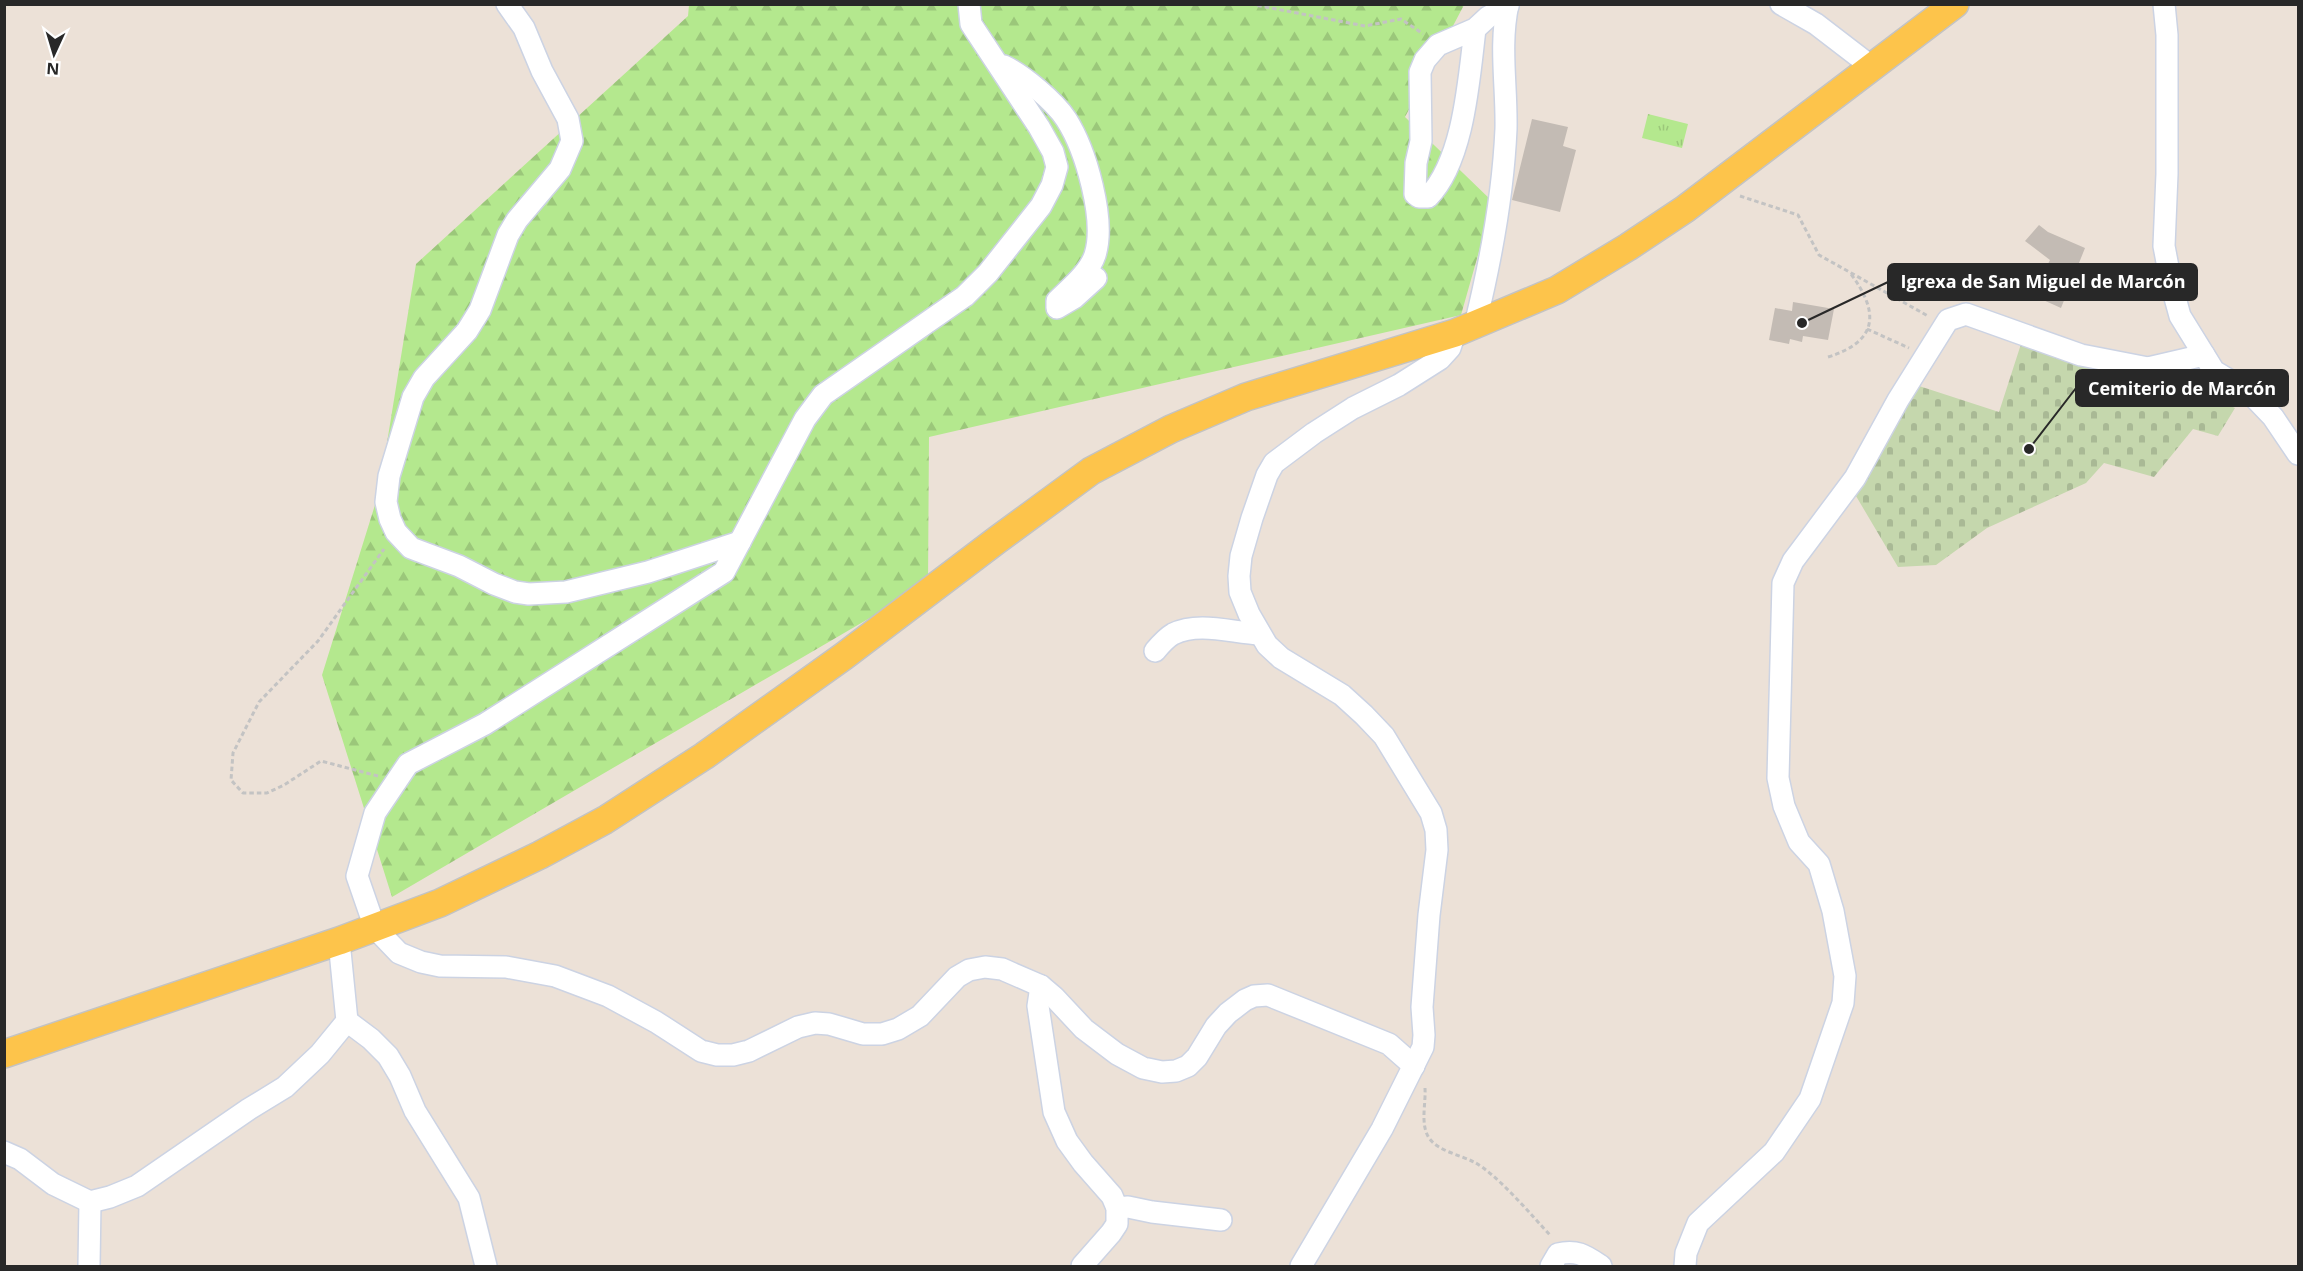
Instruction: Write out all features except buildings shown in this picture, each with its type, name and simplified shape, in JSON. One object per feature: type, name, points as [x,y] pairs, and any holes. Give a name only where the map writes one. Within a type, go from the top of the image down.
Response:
[{"type":"main road","points":[[4,1054],[375,928],[440,903],[540,855],[615,814],[704,756],[844,656],[1091,471],[1171,429],[1246,397],[1465,329],[1557,290],[1685,209],[1955,4]]},
{"type":"street","points":[[507,4],[524,28],[542,71],[568,118],[572,141],[560,169],[517,220],[508,235],[480,310],[467,331],[424,378],[413,397],[389,476],[386,502],[390,519],[396,532],[411,548],[459,566],[494,584],[515,592],[529,594],[566,592],[613,581],[740,542]]},
{"type":"street","points":[[969,4],[971,24],[1053,152],[1057,167],[1052,185],[1041,206],[965,296],[823,395],[805,419],[724,572],[485,724],[408,764],[375,813],[357,876],[375,928],[399,953],[421,962],[440,966],[506,967],[534,971],[576,984],[608,996],[701,1050],[717,1055],[733,1055],[749,1051],[798,1027],[815,1023],[829,1024],[863,1034],[882,1034],[898,1029],[921,1016],[957,977],[969,970],[985,967],[1002,969],[1041,986],[1084,1029],[1117,1054],[1143,1068],[1162,1072],[1176,1071],[1188,1066],[1228,1013],[1245,1000],[1254,996],[1268,995],[1419,1056]]},
{"type":"street","points":[[1781,4],[1816,24],[1872,67]]},
{"type":"street","points":[[2164,4],[2167,34],[2167,162],[2164,246],[2180,316],[2214,371],[2249,392],[2273,417],[2298,454]]},
{"type":"street","points":[[1474,29],[1466,104],[1458,136],[1445,173],[1437,188],[1428,197],[1419,197],[1415,194],[1416,164],[1421,141],[1420,72],[1430,51],[1474,29],[1508,5]]},
{"type":"street","points":[[1301,1266],[1382,1129],[1419,1056],[1424,1035],[1422,1007],[1437,850],[1436,830],[1431,813],[1384,736],[1342,695],[1281,658],[1267,645],[1240,592],[1241,556],[1267,475],[1274,463],[1353,408],[1421,372],[1440,359],[1465,329],[1491,261],[1503,183],[1506,125],[1503,44],[1508,5]]},
{"type":"street","points":[[997,62],[1015,71],[1065,117],[1084,160],[1098,208],[1100,233],[1094,257],[1084,273],[1057,301],[1057,308],[1074,298],[1096,278]]},
{"type":"street","points":[[1686,1266],[1686,1253],[1698,1223],[1774,1152],[1810,1099],[1843,1003],[1845,976],[1833,911],[1819,864],[1799,842],[1784,806],[1778,778],[1783,583],[1793,561],[1855,478],[1898,400],[1948,320],[1966,314],[2081,355],[2148,368],[2204,355]]},
{"type":"street","points":[[1155,651],[1174,634],[1193,629],[1260,634]]},
{"type":"street","points":[[4,1152],[20,1160],[53,1184],[90,1202],[111,1197],[137,1186],[285,1087],[320,1054],[346,1021],[339,941]]},
{"type":"street","points":[[1041,986],[1038,1006],[1054,1112],[1067,1141],[1112,1196],[1117,1208],[1117,1224],[1112,1233],[1082,1266]]},
{"type":"street","points":[[346,1021],[388,1056],[400,1076],[415,1111],[469,1198],[486,1266]]},
{"type":"street","points":[[89,1266],[90,1202]]},
{"type":"street","points":[[1117,1208],[1128,1207],[1221,1220]]},
{"type":"street","points":[[1551,1266],[1558,1254],[1566,1251],[1585,1255],[1601,1266]]},
{"type":"path","points":[[1250,4],[1365,26],[1401,19],[1438,45]]},
{"type":"path","points":[[1738,195],[1798,215],[1819,255],[1945,325]]},
{"type":"path","points":[[1828,357],[1856,345],[1868,329],[1869,304],[1864,291],[1850,272]]},
{"type":"path","points":[[1868,329],[1925,356]]},
{"type":"path","points":[[396,532],[318,640],[259,702],[233,753],[231,780],[243,793],[267,793],[321,761],[397,781]]},
{"type":"path","points":[[1419,1056],[1425,1100],[1424,1125],[1430,1139],[1443,1148],[1475,1163],[1508,1190],[1566,1251]]},
{"type":"green space","points":[[689,5],[1464,5],[1405,117],[1493,202],[1461,315],[929,437],[928,584],[392,897],[322,675],[379,492],[416,264],[688,16]]},
{"type":"green space","points":[[1648,114],[1688,124],[1682,148],[1642,138]]},
{"type":"green space","points":[[2021,344],[2217,399],[2235,408],[2218,436],[2193,429],[2154,477],[2104,463],[2086,483],[1987,528],[1936,565],[1898,567],[1856,496],[1916,385],[1999,412]]},
{"type":"place","name":"Igrexa de San Miguel de Marcón","points":[[1802,323]]},
{"type":"place","name":"Cemiterio de Marcón","points":[[2029,449]]}]
